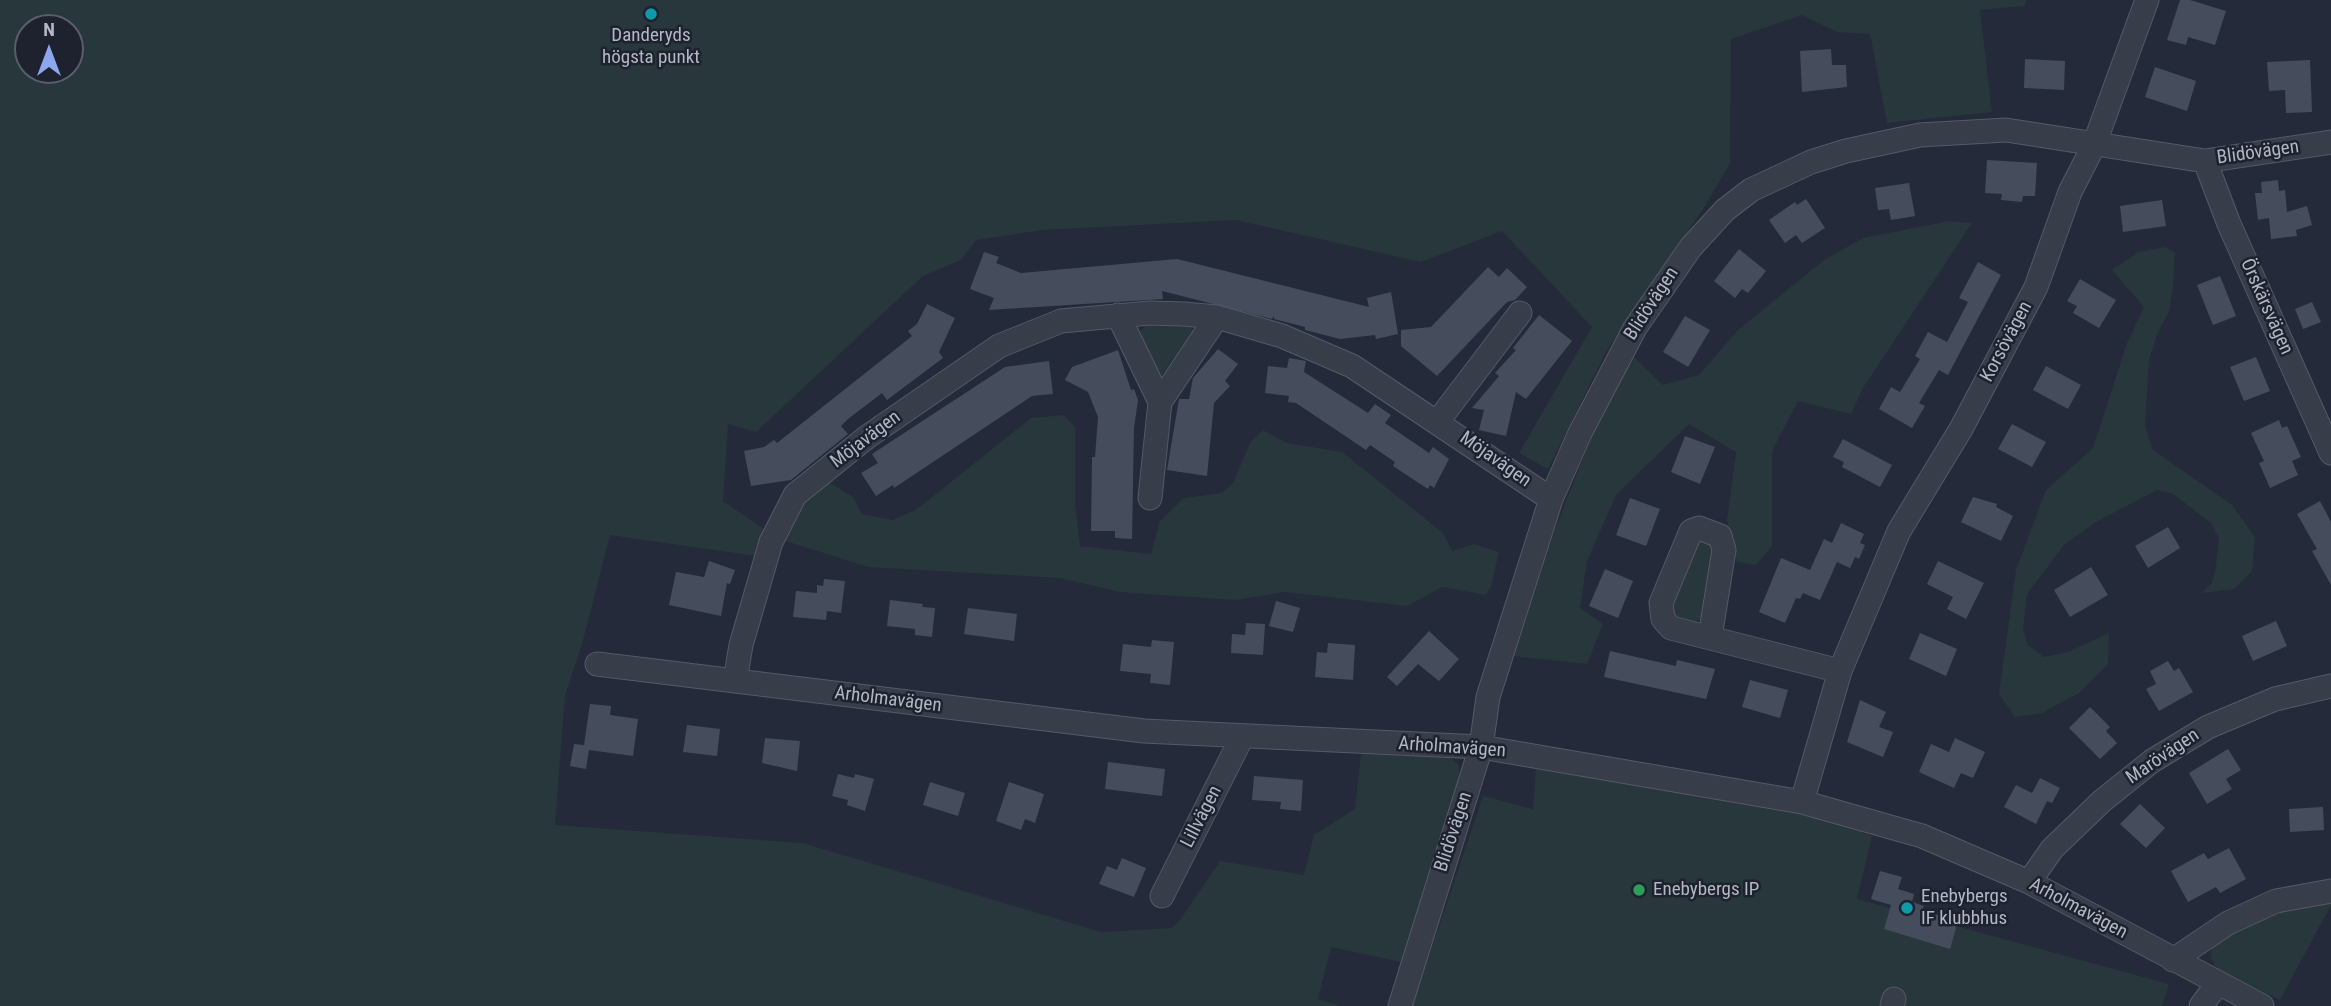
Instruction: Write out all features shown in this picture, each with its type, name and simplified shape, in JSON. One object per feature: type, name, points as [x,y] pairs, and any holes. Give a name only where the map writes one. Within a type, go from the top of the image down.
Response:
[{"type":"street","name":"Korsövägen","points":[[1802,802],[1840,671],[1899,531],[1961,429],[2036,287],[2070,192],[2094,145],[2147,0]]},
{"type":"street","name":"Blidövägen","points":[[1400,1004],[1481,747],[1488,697],[1551,499],[1580,433],[1635,328],[1691,247],[1725,210],[1751,190],[1811,162],[1846,151],[1920,135],[2006,130],[2042,133],[2094,145],[2205,161],[2331,142]]},
{"type":"street","name":"Örskärsvägen","points":[[2205,161],[2229,224],[2331,453]]},
{"type":"street","name":"Möjavägen","points":[[735,681],[741,645],[771,542],[795,495],[867,438],[999,346],[1061,321],[1150,313],[1217,317],[1282,336],[1352,366],[1551,499]]},
{"type":"street","name":"Möjavägen","points":[[1438,421],[1520,313]]},
{"type":"street","points":[[1118,315],[1160,402]]},
{"type":"street","points":[[1150,498],[1160,402],[1217,317]]},
{"type":"street","points":[[1710,637],[1840,671]]},
{"type":"street","name":"Arholmavägen","points":[[597,664],[1144,731],[1481,747],[1802,802],[1922,836],[2029,882],[2262,1006]]},
{"type":"street","name":"Marövägen","points":[[2029,882],[2052,849],[2102,801],[2151,761],[2208,727],[2275,699],[2331,686]]},
{"type":"street","name":"Lillvägen","points":[[1162,896],[1242,737]]},
{"type":"street","points":[[2173,960],[2228,923],[2276,901],[2331,891]]},
{"type":"street","points":[[2202,1006],[2218,983]]},
{"type":"shaded area","points":[[0,0],[2027,0],[2024,6],[1980,10],[1992,112],[1887,123],[1870,34],[1837,32],[1802,15],[1731,39],[1730,163],[1707,203],[1607,350],[1548,469],[1519,453],[1592,327],[1502,231],[1421,262],[1236,220],[1043,230],[976,240],[961,260],[923,276],[756,432],[728,424],[723,501],[765,530],[757,556],[610,535],[582,644],[565,695],[555,825],[803,843],[1101,932],[1171,928],[1180,920],[1220,861],[1304,875],[1314,835],[1355,809],[1361,753],[1445,755],[1458,764],[1460,776],[1436,875],[1406,963],[1331,947],[1318,999],[1341,1006],[0,1006]]},
{"type":"shaded area","points":[[1949,221],[1972,223],[1863,388],[1851,414],[1798,401],[1772,451],[1772,546],[1756,565],[1737,562],[1727,520],[1736,452],[1689,424],[1616,495],[1587,561],[1580,608],[1603,624],[1587,664],[1514,656],[1554,532],[1607,397],[1631,354],[1663,385],[1699,375],[1738,330],[1824,260],[1863,238]]},
{"type":"shaded area","points":[[2165,247],[2175,253],[2173,286],[2169,312],[2158,332],[2149,359],[2145,426],[2153,450],[2232,505],[2255,537],[2252,571],[2234,589],[2202,593],[2211,584],[2215,573],[2219,539],[2211,523],[2173,494],[2157,490],[2096,522],[2065,544],[2027,594],[2023,631],[2028,645],[2044,657],[2068,652],[2109,633],[2108,664],[2079,693],[2042,713],[2015,717],[1999,694],[2016,570],[2046,490],[2093,448],[2127,343],[2144,307],[2112,270],[2139,252]]},
{"type":"shaded area","points":[[1189,325],[1194,330],[1194,339],[1173,359],[1159,379],[1139,333],[1145,326]]},
{"type":"shaded area","points":[[1064,415],[1075,427],[1075,503],[1080,546],[1151,554],[1160,521],[1184,498],[1222,493],[1233,483],[1251,441],[1263,430],[1287,443],[1342,452],[1443,533],[1452,551],[1474,544],[1499,552],[1491,586],[1486,595],[1442,587],[1407,606],[1285,592],[1236,600],[1175,596],[1120,592],[1060,578],[868,567],[779,539],[797,508],[829,482],[853,497],[862,514],[892,520],[916,510],[1031,418]]},
{"type":"shaded area","points":[[1695,539],[1710,540],[1715,552],[1706,611],[1696,623],[1676,622],[1670,608]]},
{"type":"shaded area","name":"Enebybergs IP","points":[[1536,767],[1812,814],[1872,836],[1857,899],[2169,984],[2162,1006],[1412,1006],[1483,796],[1533,809]]},
{"type":"shaded area","points":[[2331,897],[2331,905],[2280,1000],[2217,970],[2211,958],[2212,945],[2258,917]]},
{"type":"building","points":[[2180,0],[2190,0],[2226,11],[2215,45],[2188,37],[2186,45],[2167,40]]},
{"type":"building","points":[[1831,49],[1832,65],[1846,65],[1847,87],[1802,92],[1800,51]]},
{"type":"building","points":[[2025,59],[2065,61],[2064,90],[2024,88]]},
{"type":"building","points":[[2310,60],[2312,112],[2286,113],[2285,90],[2269,91],[2267,62]]},
{"type":"building","points":[[2155,67],[2196,81],[2187,111],[2145,97]]},
{"type":"building","points":[[1987,160],[2037,163],[2035,196],[2023,196],[2022,202],[2001,200],[2002,194],[1985,193]]},
{"type":"building","points":[[2278,180],[2279,191],[2285,190],[2287,212],[2307,206],[2312,225],[2296,230],[2297,236],[2271,239],[2269,218],[2258,220],[2255,193],[2262,193],[2261,182]]},
{"type":"building","points":[[1909,183],[1915,216],[1891,220],[1889,209],[1878,210],[1875,188]]},
{"type":"building","points":[[1806,199],[1825,228],[1802,243],[1796,235],[1785,243],[1769,220],[1795,202],[1797,205]]},
{"type":"building","points":[[2162,200],[2166,226],[2123,232],[2120,206]]},
{"type":"building","points":[[1739,249],[1766,271],[1748,293],[1742,289],[1735,298],[1714,281]]},
{"type":"building","points":[[984,252],[999,257],[996,263],[1021,273],[1177,259],[1369,307],[1367,298],[1391,292],[1398,334],[1376,339],[1375,335],[1340,339],[1305,330],[1305,327],[1274,319],[1274,316],[1272,319],[1162,291],[1163,299],[989,310],[994,298],[970,289]]},
{"type":"building","points":[[1978,262],[2001,275],[1948,375],[1939,370],[1919,403],[1925,406],[1912,428],[1879,409],[1891,387],[1900,392],[1920,359],[1915,356],[1928,332],[1947,342],[1968,302],[1959,298]]},
{"type":"building","points":[[1488,267],[1499,277],[1507,268],[1527,287],[1515,300],[1507,302],[1437,376],[1401,346],[1401,330],[1431,327]]},
{"type":"building","points":[[2220,276],[2236,316],[2213,325],[2197,285]]},
{"type":"building","points":[[2080,279],[2116,300],[2099,328],[2073,313],[2077,306],[2067,301]]},
{"type":"building","points":[[2312,302],[2321,322],[2303,329],[2295,309]]},
{"type":"building","points":[[927,304],[955,318],[939,352],[943,358],[887,400],[882,393],[848,419],[841,426],[848,434],[791,480],[751,486],[744,451],[764,447],[774,440],[777,443],[912,336],[908,331],[917,324]]},
{"type":"building","points":[[1539,315],[1572,341],[1526,399],[1516,392],[1506,436],[1479,430],[1484,410],[1472,408],[1499,376],[1495,373],[1516,350],[1513,348]]},
{"type":"building","points":[[1685,316],[1710,330],[1688,367],[1663,352]]},
{"type":"building","points":[[1218,349],[1238,364],[1225,381],[1230,386],[1214,403],[1207,476],[1167,470],[1179,399],[1189,399],[1193,378]]},
{"type":"building","points":[[1118,350],[1131,390],[1134,389],[1138,400],[1134,428],[1132,539],[1115,538],[1115,531],[1091,531],[1092,457],[1095,457],[1098,417],[1088,392],[1065,380],[1072,367]]},
{"type":"building","points":[[2256,357],[2270,391],[2244,401],[2230,367]]},
{"type":"building","points":[[1289,358],[1306,361],[1304,372],[1368,413],[1375,404],[1391,415],[1385,423],[1429,453],[1433,447],[1449,459],[1434,488],[1430,485],[1428,489],[1393,466],[1395,462],[1370,445],[1366,450],[1296,403],[1288,402],[1289,396],[1265,393],[1268,366],[1287,368]]},
{"type":"building","points":[[1049,361],[1053,394],[1032,396],[894,488],[893,485],[876,496],[861,473],[878,463],[872,454],[1005,367]]},
{"type":"building","points":[[2046,366],[2081,385],[2068,409],[2033,390]]},
{"type":"building","points":[[2279,420],[2282,428],[2287,426],[2301,457],[2292,461],[2298,475],[2270,488],[2259,463],[2264,461],[2251,433]]},
{"type":"building","points":[[2012,424],[2046,442],[2032,467],[1998,449]]},
{"type":"building","points":[[1685,436],[1715,447],[1700,484],[1671,472]]},
{"type":"building","points":[[1843,439],[1892,465],[1880,487],[1842,467],[1844,462],[1833,457]]},
{"type":"building","points":[[1973,497],[1997,504],[1996,507],[2013,516],[2001,541],[1961,522]]},
{"type":"building","points":[[1630,498],[1660,509],[1646,546],[1616,535]]},
{"type":"building","points":[[2320,501],[2331,522],[2331,585],[2312,551],[2317,549],[2297,514]]},
{"type":"building","points":[[1841,523],[1864,534],[1860,543],[1865,545],[1859,559],[1855,557],[1850,568],[1837,562],[1820,600],[1803,593],[1800,599],[1796,598],[1785,623],[1759,612],[1781,558],[1810,570],[1824,539],[1832,543]]},
{"type":"building","points":[[2168,527],[2180,548],[2148,568],[2135,546]]},
{"type":"building","points":[[709,561],[735,570],[730,584],[727,583],[721,616],[669,605],[676,572],[704,577]]},
{"type":"building","points":[[1938,561],[1984,583],[1966,619],[1947,609],[1953,597],[1927,584]]},
{"type":"building","points":[[2091,567],[2108,595],[2070,617],[2054,590]]},
{"type":"building","points":[[1605,569],[1633,581],[1618,618],[1589,606]]},
{"type":"building","points":[[824,579],[845,581],[841,613],[827,611],[826,620],[793,617],[796,591],[817,593],[817,585],[823,586]]},
{"type":"building","points":[[890,600],[935,608],[932,637],[915,635],[915,629],[887,626]]},
{"type":"building","points":[[1276,601],[1300,608],[1293,632],[1269,626]]},
{"type":"building","points":[[968,608],[1017,614],[1014,641],[964,634]]},
{"type":"building","points":[[2276,621],[2287,646],[2253,661],[2242,636]]},
{"type":"building","points":[[1246,623],[1265,624],[1263,655],[1231,653],[1232,634],[1245,635]]},
{"type":"building","points":[[1429,631],[1459,659],[1439,681],[1418,664],[1397,686],[1387,677]]},
{"type":"building","points":[[1920,633],[1957,649],[1946,676],[1909,659]]},
{"type":"building","points":[[1152,640],[1174,642],[1170,685],[1150,683],[1151,674],[1120,671],[1123,644],[1151,647]]},
{"type":"building","points":[[1328,643],[1355,645],[1353,680],[1315,677],[1317,652],[1327,653]]},
{"type":"building","points":[[1610,651],[1676,666],[1677,660],[1715,669],[1706,699],[1604,677]]},
{"type":"building","points":[[2168,661],[2174,671],[2179,668],[2193,692],[2159,711],[2146,689],[2156,684],[2150,671]]},
{"type":"building","points":[[1750,680],[1788,690],[1780,718],[1742,707]]},
{"type":"building","points":[[1860,700],[1886,712],[1879,727],[1893,732],[1883,757],[1847,742]]},
{"type":"building","points":[[590,704],[611,706],[610,715],[638,719],[633,756],[589,750],[586,769],[570,766],[574,744],[584,745]]},
{"type":"building","points":[[2090,707],[2110,727],[2106,731],[2117,743],[2100,759],[2069,728]]},
{"type":"building","points":[[687,725],[720,729],[717,756],[683,752]]},
{"type":"building","points":[[765,738],[800,741],[797,771],[762,763]]},
{"type":"building","points":[[1955,738],[1985,752],[1973,778],[1961,773],[1954,788],[1919,772],[1931,744],[1949,752]]},
{"type":"building","points":[[2228,749],[2241,770],[2226,779],[2232,789],[2207,804],[2189,773]]},
{"type":"building","points":[[1108,762],[1165,769],[1162,796],[1105,789]]},
{"type":"building","points":[[838,774],[854,778],[855,774],[874,779],[865,811],[847,805],[848,800],[832,796]]},
{"type":"building","points":[[1254,776],[1303,780],[1301,811],[1280,809],[1281,802],[1252,800]]},
{"type":"building","points":[[2040,778],[2060,788],[2052,803],[2047,801],[2036,824],[2004,807],[2016,785],[2032,793]]},
{"type":"building","points":[[930,782],[965,793],[958,816],[923,805]]},
{"type":"building","points":[[1009,782],[1044,794],[1035,823],[1025,819],[1021,830],[996,821]]},
{"type":"building","points":[[2140,804],[2165,828],[2146,848],[2120,824]]},
{"type":"building","points":[[2323,807],[2324,830],[2290,832],[2289,809]]},
{"type":"building","points":[[2229,848],[2246,879],[2220,893],[2216,887],[2188,902],[2171,871],[2204,853],[2208,859]]},
{"type":"building","points":[[1122,858],[1146,868],[1134,897],[1099,884],[1107,866],[1117,870]]},
{"type":"building","name":"Enebybergs IF klubbhus","points":[[1880,871],[1902,877],[1898,889],[1914,894],[1912,902],[1924,906],[1922,910],[1958,921],[1950,949],[1884,929],[1891,905],[1871,899]]},
{"type":"place","name":"Danderyds högsta punkt","points":[[651,14]]},
{"type":"place","name":"Enebybergs IP","points":[[1639,890]]},
{"type":"place","name":"Enebybergs IF klubbhus","points":[[1907,908]]}]
